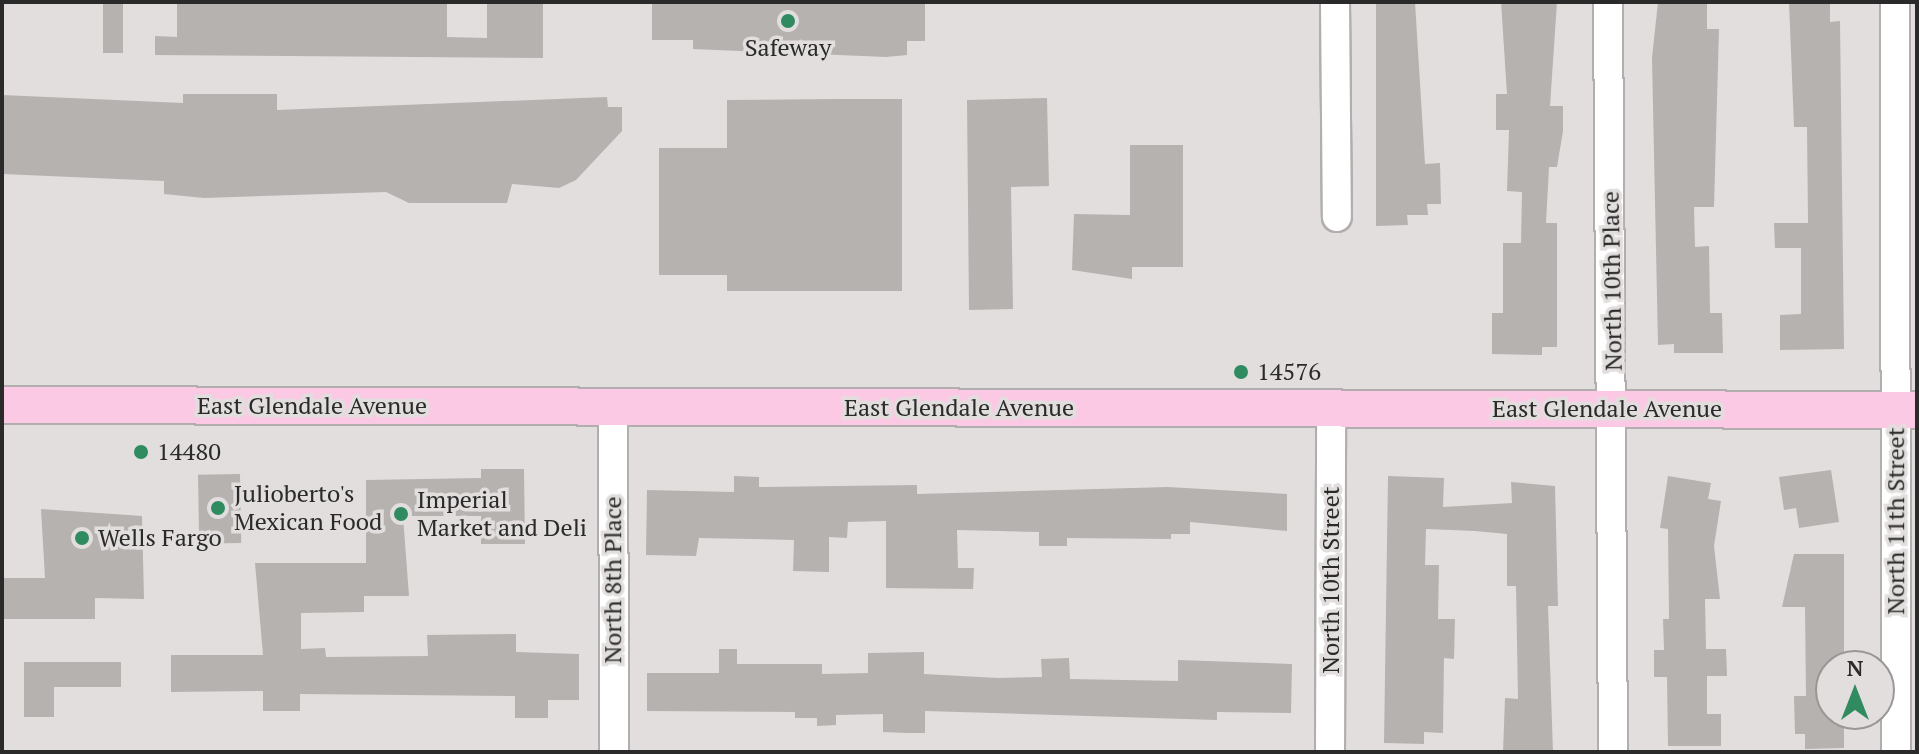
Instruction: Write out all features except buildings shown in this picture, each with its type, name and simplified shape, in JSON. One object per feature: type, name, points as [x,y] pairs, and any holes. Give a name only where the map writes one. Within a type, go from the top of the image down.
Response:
[{"type":"main road","name":"East Glendale Avenue","points":[[2,405],[1906,410]]},
{"type":"street","points":[[1335,2],[1337,217]]},
{"type":"street","name":"North 10th Place","points":[[1608,2],[1613,752]]},
{"type":"street","name":"North 11th Street","points":[[1895,2],[1906,410],[1896,752]]},
{"type":"street","name":"North 8th Place","points":[[613,407],[614,752]]},
{"type":"street","name":"North 10th Street","points":[[1330,752],[1331,408]]},
{"type":"place","name":"Safeway","points":[[788,21]]},
{"type":"place","name":"14576","points":[[1241,372]]},
{"type":"place","name":"14480","points":[[141,452]]},
{"type":"place","name":"Julioberto's Mexican Food","points":[[218,508]]},
{"type":"place","name":"Imperial Market and Deli","points":[[401,514]]},
{"type":"place","name":"Wells Fargo","points":[[82,538]]}]
